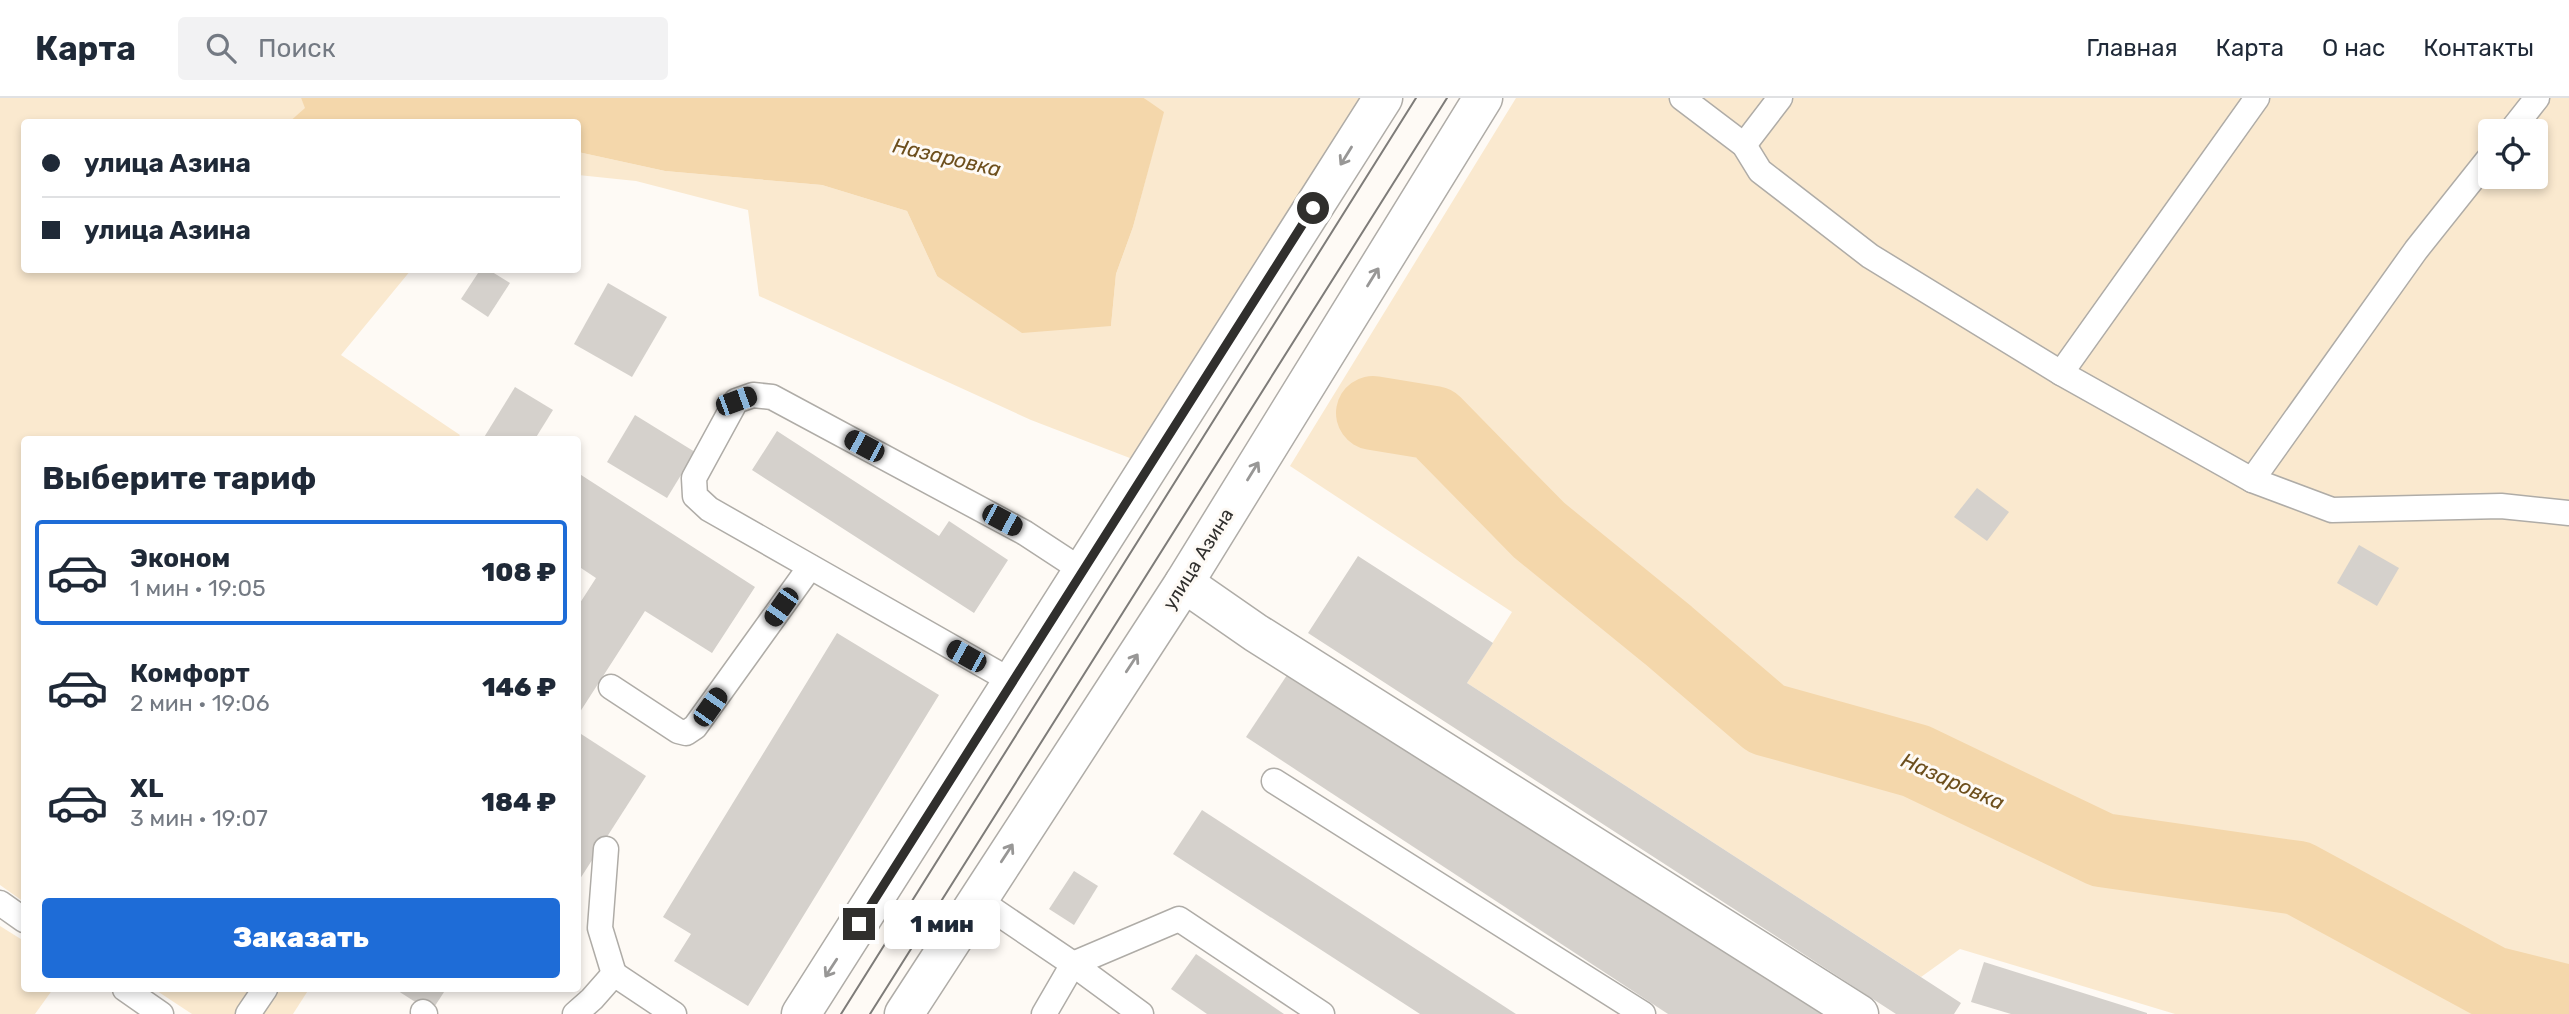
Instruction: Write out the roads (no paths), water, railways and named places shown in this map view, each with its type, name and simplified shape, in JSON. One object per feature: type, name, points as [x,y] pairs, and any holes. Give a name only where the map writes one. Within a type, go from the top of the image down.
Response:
[{"type":"street","points":[[801,1014],[1383,98]]},
{"type":"street","name":"улица Азина","points":[[904,1014],[1184,583],[1483,98]]},
{"type":"street","points":[[1184,583],[1256,634],[1859,1014]]},
{"type":"lane","points":[[1682,98],[1744,145],[1760,171],[1870,256],[2062,373],[2252,480],[2332,510],[2501,506],[2569,513]]},
{"type":"lane","points":[[1744,145],[1780,98]]},
{"type":"lane","points":[[2062,373],[2257,98]]},
{"type":"lane","points":[[2521,119],[2538,98]]},
{"type":"lane","points":[[2252,480],[2416,250],[2478,172]]},
{"type":"lane","points":[[1013,682],[709,509],[695,496],[694,478],[736,401],[753,395],[772,397],[1025,533],[1083,571]]},
{"type":"lane","points":[[611,687],[686,733],[695,727],[810,567]]},
{"type":"lane","points":[[1274,781],[1643,1014]]},
{"type":"lane","points":[[606,849],[600,928],[614,974],[674,1014]]},
{"type":"lane","points":[[977,899],[1141,1014]]},
{"type":"lane","points":[[0,903],[21,918]]},
{"type":"lane","points":[[1044,1014],[1073,964],[1179,919],[1322,1014]]},
{"type":"lane","points":[[575,1014],[614,974]]},
{"type":"lane","points":[[129,992],[162,1014]]},
{"type":"lane","points":[[248,1014],[263,992]]},
{"type":"water","points":[[301,98],[1144,98],[1164,112],[1133,227],[1116,274],[1111,326],[1022,333],[937,276],[907,211],[822,185],[665,171],[581,153],[581,119],[292,119],[305,108]]},
{"type":"waterway","name":"Назаровка","points":[[1373,413],[1434,423],[1539,530],[1766,719],[1916,761],[2102,850],[2298,878],[2492,983],[2569,1002]]},
{"type":"tram line","points":[[841,1014],[1416,98]]},
{"type":"tram line","points":[[870,1014],[1447,98]]}]
